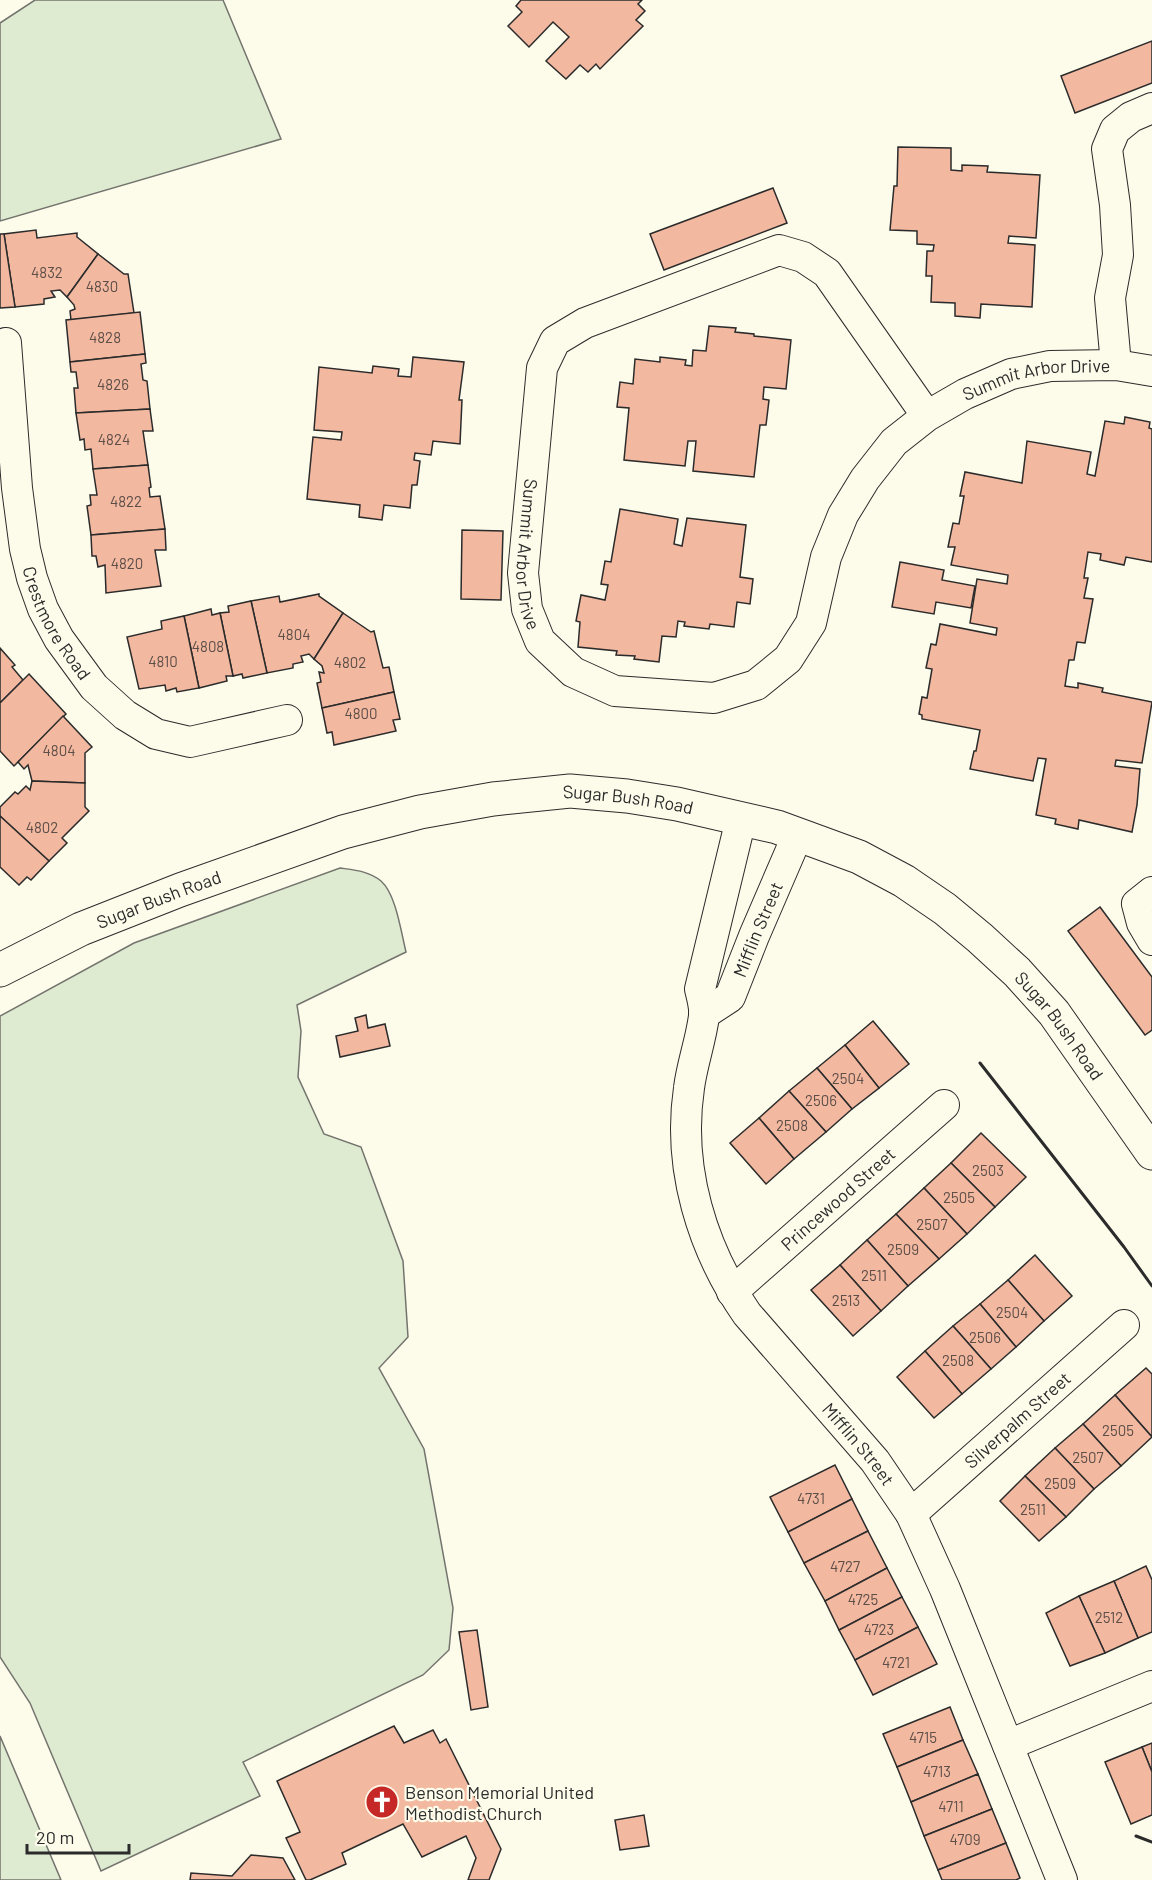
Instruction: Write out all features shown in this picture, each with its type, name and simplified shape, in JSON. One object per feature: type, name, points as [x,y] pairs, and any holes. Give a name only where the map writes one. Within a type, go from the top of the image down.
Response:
[{"type":"street","points":[[1116,365],[1110,298],[1118,255],[1115,205],[1107,149],[1115,130],[1131,117],[1152,108]]},
{"type":"street","name":"Summit Arbor Drive","points":[[927,416],[827,273],[803,257],[779,250],[585,323],[555,341],[542,368],[523,573],[527,609],[540,641],[573,672],[615,691],[714,698],[756,684],[788,658],[811,623],[826,557],[843,515],[865,479],[894,442],[927,416],[965,394],[1011,374],[1050,366],[1116,365],[1152,371]]},
{"type":"street","name":"Crestmore Road","points":[[6,343],[10,518],[27,559],[43,609],[59,639],[94,687],[125,715],[156,734],[190,742],[287,720]]},
{"type":"street","name":"Sugar Bush Road","points":[[0,970],[81,929],[180,890],[343,832],[420,812],[493,799],[570,791],[627,796],[677,804],[798,834],[859,857],[904,880],[945,909],[1017,972],[1054,1013],[1152,1153]]},
{"type":"street","name":"Mifflin Street","points":[[741,819],[700,989],[704,1014],[688,1091],[686,1142],[694,1197],[700,1218],[732,1292],[765,1336],[875,1461],[911,1514],[945,1589],[1062,1880]]},
{"type":"street","name":"Mifflin Street","points":[[704,1014],[730,997],[798,834]]},
{"type":"street","points":[[1152,892],[1137,904],[1142,923],[1152,940]]},
{"type":"street","name":"Princewood Street","points":[[732,1292],[944,1105]]},
{"type":"street","name":"Silverpalm Street","points":[[911,1514],[1124,1325]]},
{"type":"street","points":[[1008,1745],[1152,1686]]},
{"type":"green space","points":[[35,0],[223,0],[281,139],[0,221],[0,23]]},
{"type":"green space","points":[[340,868],[372,875],[386,887],[397,914],[406,952],[297,1005],[301,1031],[298,1077],[324,1134],[361,1147],[403,1261],[408,1337],[379,1368],[424,1449],[453,1608],[449,1650],[423,1675],[243,1762],[260,1796],[101,1871],[30,1703],[0,1657],[0,1016],[134,943]]},
{"type":"green space","points":[[0,1736],[61,1880],[0,1880]]},
{"type":"building","points":[[521,0],[642,0],[638,4],[645,11],[636,20],[643,26],[600,69],[596,64],[588,72],[580,65],[566,79],[546,61],[569,37],[553,22],[529,47],[508,26],[522,12],[516,6]]},
{"type":"building","points":[[1152,41],[1152,83],[1075,113],[1061,76]]},
{"type":"building","points":[[898,147],[951,148],[951,170],[962,171],[962,165],[988,166],[987,172],[1040,175],[1036,238],[1009,236],[1008,243],[1035,245],[1032,307],[981,304],[980,318],[955,316],[955,303],[931,302],[932,276],[926,276],[927,251],[933,251],[934,245],[917,244],[917,231],[890,230],[894,186],[897,186]]},
{"type":"building","points":[[773,188],[787,223],[664,270],[650,234]]},
{"type":"building","points":[[36,230],[37,238],[77,233],[77,237],[98,254],[67,297],[60,290],[51,291],[55,297],[44,299],[44,304],[15,307],[4,234]]},
{"type":"building","points":[[0,234],[4,234],[15,307],[0,308]]},
{"type":"building","points":[[98,254],[124,274],[128,274],[134,313],[71,320],[70,311],[75,309],[67,297]]},
{"type":"building","points":[[140,312],[145,354],[70,362],[66,320]]},
{"type":"building","points":[[709,326],[736,328],[735,332],[791,340],[786,389],[764,387],[763,399],[769,400],[766,425],[760,425],[754,477],[693,471],[696,441],[688,441],[685,466],[624,460],[629,408],[617,407],[620,382],[633,384],[635,359],[660,362],[660,357],[686,360],[685,365],[692,366],[693,350],[706,351]]},
{"type":"building","points":[[145,354],[146,363],[141,364],[143,380],[147,381],[150,409],[76,413],[74,388],[78,388],[76,372],[71,372],[70,362]]},
{"type":"building","points":[[413,357],[464,362],[459,400],[462,400],[460,444],[433,441],[431,455],[415,453],[414,460],[420,461],[417,485],[412,485],[410,508],[384,505],[382,520],[359,517],[360,505],[307,499],[313,437],[341,440],[342,432],[314,430],[319,367],[372,373],[373,366],[399,369],[398,376],[411,377]]},
{"type":"building","points":[[150,409],[153,431],[143,431],[148,465],[93,469],[91,449],[85,450],[84,439],[80,440],[76,413]]},
{"type":"building","points":[[1125,417],[1150,422],[1149,428],[1152,429],[1152,562],[1126,557],[1124,565],[1100,560],[1101,554],[1088,552],[1084,578],[1088,578],[1084,598],[1093,599],[1085,643],[1077,642],[1074,660],[1069,660],[1065,686],[1078,688],[1078,683],[1103,688],[1102,692],[1152,702],[1142,763],[1116,760],[1115,766],[1140,769],[1132,832],[1079,820],[1078,829],[1055,824],[1056,819],[1036,815],[1046,759],[1038,758],[1033,781],[970,769],[980,730],[922,719],[922,715],[919,714],[922,697],[927,698],[932,669],[926,668],[931,644],[936,645],[940,624],[996,635],[997,628],[970,623],[977,579],[1007,584],[1008,575],[951,565],[955,547],[948,547],[953,523],[959,524],[964,496],[960,496],[965,472],[1022,483],[1027,441],[1091,452],[1087,474],[1095,476],[1105,421],[1124,424]]},
{"type":"building","points":[[148,465],[150,497],[160,496],[165,529],[91,535],[87,506],[91,505],[90,495],[97,495],[93,469]]},
{"type":"building","points":[[620,509],[678,519],[674,544],[682,546],[687,518],[746,525],[740,577],[753,579],[750,604],[737,602],[734,627],[710,624],[709,629],[684,626],[685,622],[678,621],[676,637],[662,636],[659,662],[634,659],[635,656],[616,655],[617,651],[578,647],[580,622],[576,621],[581,595],[605,600],[608,585],[601,584],[605,561],[611,562]]},
{"type":"building","points":[[165,529],[166,550],[155,550],[161,586],[106,593],[105,565],[98,567],[96,556],[92,556],[91,535]]},
{"type":"building","points":[[462,530],[503,531],[501,600],[461,599]]},
{"type":"building","points":[[900,562],[944,570],[942,580],[975,586],[971,608],[936,602],[934,614],[892,607]]},
{"type":"building","points":[[319,594],[343,613],[314,659],[309,654],[301,656],[303,662],[293,664],[293,668],[267,673],[251,601],[279,596],[280,602]]},
{"type":"building","points":[[251,601],[267,673],[243,678],[242,674],[233,676],[220,613],[229,612],[228,606]]},
{"type":"building","points":[[211,609],[212,615],[220,613],[233,676],[226,676],[227,681],[199,688],[184,616]]},
{"type":"building","points":[[343,613],[371,632],[374,631],[383,668],[389,667],[394,692],[322,708],[317,683],[321,682],[319,672],[324,673],[322,666],[314,659]]},
{"type":"building","points":[[184,616],[199,688],[177,692],[176,688],[166,691],[165,685],[139,689],[127,637],[162,629],[161,621]]},
{"type":"building","points":[[0,648],[15,665],[12,667],[23,680],[0,703]]},
{"type":"building","points":[[29,674],[66,714],[14,766],[0,751],[0,703]]},
{"type":"building","points":[[394,692],[400,719],[393,720],[396,731],[334,745],[332,732],[327,733],[322,708]]},
{"type":"building","points":[[63,716],[92,747],[85,753],[85,783],[32,781],[28,765],[24,769],[18,762]]},
{"type":"building","points":[[32,781],[85,783],[85,807],[89,811],[62,838],[67,843],[49,861],[0,816],[0,807],[15,792],[18,794],[26,786],[30,790]]},
{"type":"building","points":[[0,816],[49,861],[31,880],[27,877],[19,885],[0,867]]},
{"type":"building","points":[[1100,907],[1152,977],[1152,1030],[1145,1035],[1068,931]]},
{"type":"building","points":[[366,1015],[368,1028],[385,1024],[390,1046],[340,1057],[336,1036],[358,1031],[355,1018]]},
{"type":"building","points":[[873,1021],[909,1064],[879,1088],[845,1045]]},
{"type":"building","points":[[845,1045],[879,1088],[852,1109],[817,1068]]},
{"type":"building","points":[[817,1068],[852,1109],[826,1132],[789,1091]]},
{"type":"building","points":[[789,1091],[826,1132],[794,1159],[759,1118]]},
{"type":"building","points":[[759,1118],[794,1159],[766,1184],[730,1143]]},
{"type":"building","points":[[981,1133],[1026,1177],[995,1207],[951,1163]]},
{"type":"building","points":[[951,1163],[995,1207],[967,1234],[924,1188]]},
{"type":"building","points":[[924,1188],[967,1234],[939,1259],[896,1214]]},
{"type":"building","points":[[896,1214],[939,1259],[908,1286],[867,1240]]},
{"type":"building","points":[[867,1240],[908,1286],[881,1311],[840,1265]]},
{"type":"building","points":[[1035,1255],[1072,1296],[1044,1321],[1008,1280]]},
{"type":"building","points":[[840,1265],[881,1311],[853,1336],[811,1290]]},
{"type":"building","points":[[1008,1280],[1044,1321],[1016,1347],[980,1304]]},
{"type":"building","points":[[980,1304],[1016,1347],[991,1369],[953,1326]]},
{"type":"building","points":[[953,1326],[991,1369],[962,1394],[925,1351]]},
{"type":"building","points":[[925,1351],[962,1394],[934,1418],[897,1377]]},
{"type":"building","points":[[1146,1368],[1152,1374],[1152,1437],[1115,1395]]},
{"type":"building","points":[[1115,1395],[1152,1437],[1121,1466],[1083,1424]]},
{"type":"building","points":[[1083,1424],[1121,1466],[1094,1489],[1055,1448]]},
{"type":"building","points":[[1055,1448],[1094,1489],[1066,1517],[1025,1476]]},
{"type":"building","points":[[835,1465],[852,1499],[788,1532],[770,1497]]},
{"type":"building","points":[[1025,1476],[1066,1517],[1039,1541],[1000,1501]]},
{"type":"building","points":[[852,1499],[868,1531],[804,1563],[788,1532]]},
{"type":"building","points":[[868,1531],[887,1568],[825,1601],[804,1563]]},
{"type":"building","points":[[1146,1566],[1152,1580],[1152,1632],[1138,1638],[1114,1581]]},
{"type":"building","points":[[887,1568],[902,1597],[839,1630],[825,1601]]},
{"type":"building","points":[[1114,1581],[1138,1638],[1105,1653],[1079,1596]]},
{"type":"building","points":[[1079,1596],[1105,1653],[1070,1666],[1046,1613]]},
{"type":"building","points":[[902,1597],[918,1627],[855,1660],[839,1630]]},
{"type":"building","points":[[918,1627],[937,1664],[873,1695],[855,1660]]},
{"type":"building","points":[[477,1630],[488,1707],[471,1710],[459,1632]]},
{"type":"building","points":[[950,1707],[963,1740],[897,1767],[883,1734]]},
{"type":"building","name":"Benson Memorial United Methodist Church","points":[[394,1726],[404,1743],[433,1730],[440,1743],[446,1739],[501,1849],[489,1880],[468,1880],[476,1858],[466,1836],[422,1857],[403,1824],[342,1853],[346,1864],[306,1880],[286,1838],[300,1832],[277,1781]]},
{"type":"building","points":[[963,1740],[978,1774],[911,1802],[897,1767]]},
{"type":"building","points":[[1152,1743],[1152,1772],[1142,1747]]},
{"type":"building","points":[[1142,1747],[1152,1772],[1152,1815],[1131,1824],[1105,1762]]},
{"type":"building","points":[[978,1774],[992,1809],[924,1836],[911,1802]]},
{"type":"building","points":[[992,1809],[1006,1843],[938,1870],[924,1836]]},
{"type":"building","points":[[644,1815],[649,1846],[620,1850],[615,1820]]},
{"type":"building","points":[[1006,1843],[1020,1878],[1016,1880],[942,1880],[938,1870]]},
{"type":"building","points":[[251,1855],[283,1858],[295,1880],[190,1880],[191,1873],[232,1876]]},
{"type":"wall","points":[[980,1063],[1152,1286]]},
{"type":"wall","points":[[1136,1836],[1152,1842]]},
{"type":"place","name":"Benson Memorial United Methodist Church","points":[[382,1802]]}]
